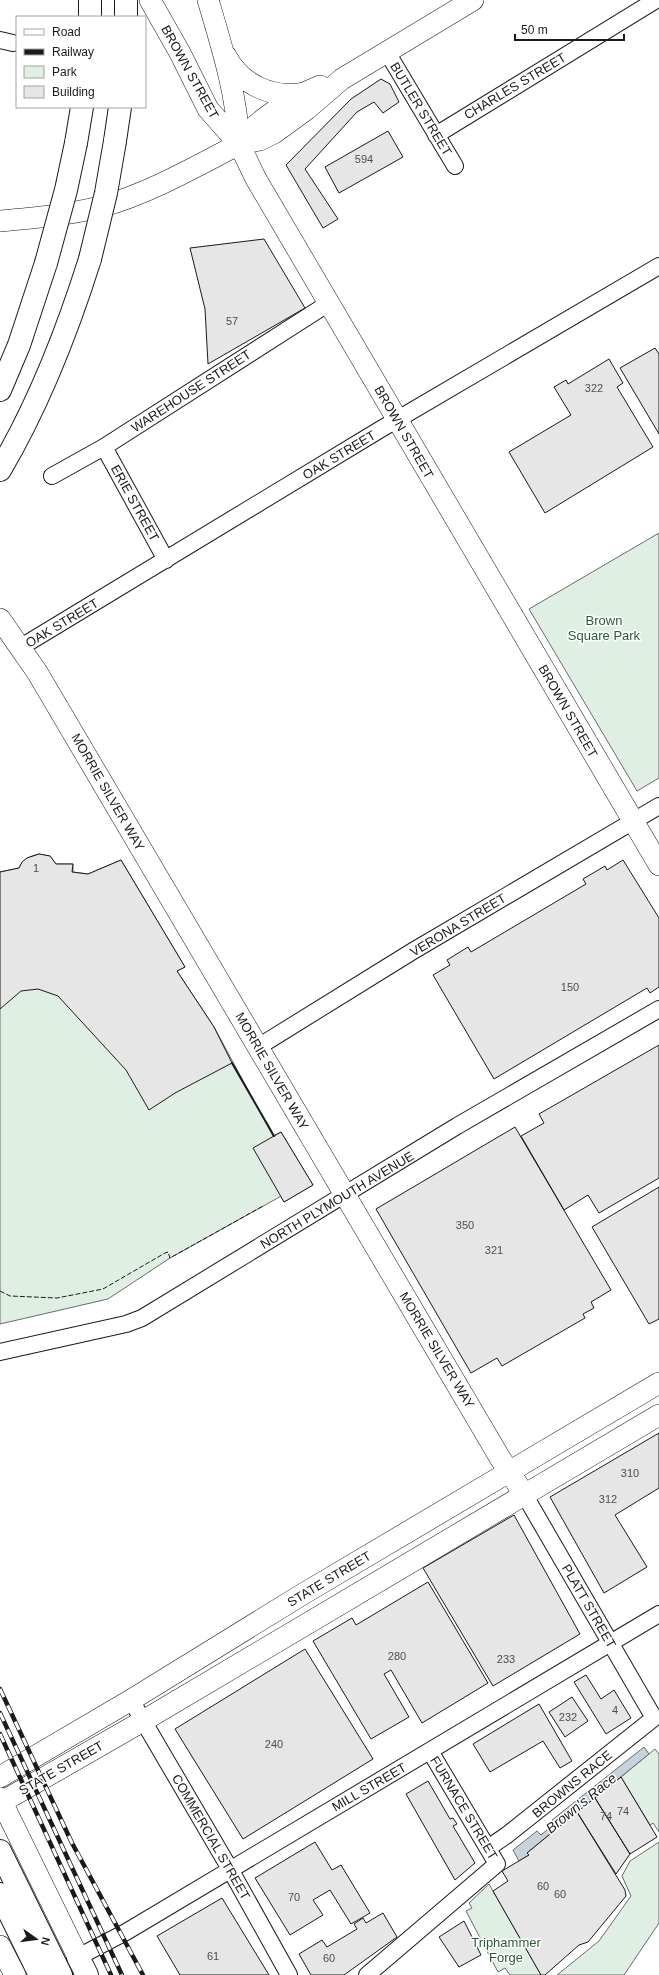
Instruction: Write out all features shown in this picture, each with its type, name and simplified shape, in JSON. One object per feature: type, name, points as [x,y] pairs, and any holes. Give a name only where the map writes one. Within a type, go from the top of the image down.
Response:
[{"type":"highway","points":[[90,0],[90,16]]},
{"type":"highway","points":[[126,0],[126,16]]},
{"type":"highway","points":[[0,390],[21,339],[46,263],[66,190],[82,108]]},
{"type":"highway","points":[[0,470],[28,419],[50,371],[69,322],[90,259],[106,193],[120,108]]},
{"type":"highway","points":[[0,371],[16,338],[46,263]]},
{"type":"highway","points":[[0,1851],[61,1975]]},
{"type":"highway","points":[[0,1894],[40,1975]]},
{"type":"main road","name":"BROWN STREET","points":[[150,0],[184,59],[208,109],[239,144],[256,179],[659,865]]},
{"type":"main road","points":[[208,0],[236,109],[239,144]]},
{"type":"main road","points":[[0,221],[61,215],[107,204],[154,186],[239,144],[260,140],[274,133],[307,109],[342,79],[473,0]]},
{"type":"main road","points":[[220,43],[232,65],[241,75],[256,86],[281,94],[307,92]]},
{"type":"main road","points":[[239,144],[255,124],[307,92],[322,85],[342,79]]},
{"type":"main road","points":[[0,619],[21,647]]},
{"type":"main road","name":"MORRIE SILVER WAY","points":[[21,647],[42,679],[345,1195],[524,1494]]},
{"type":"main road","name":"STATE STREET","points":[[0,1777],[131,1700],[303,1594],[659,1383]]},
{"type":"main road","name":"STATE STREET","points":[[1,1801],[143,1721],[659,1415]]},
{"type":"main road","points":[[1,1801],[83,1966]]},
{"type":"main road","points":[[0,1946],[15,1975]]},
{"type":"street","points":[[656,0],[659,5]]},
{"type":"street","name":"CHARLES STREET","points":[[436,135],[656,0]]},
{"type":"street","name":"BUTLER STREET","points":[[387,52],[455,166]]},
{"type":"street","name":"OAK STREET","points":[[21,647],[397,420],[659,266]]},
{"type":"street","name":"WAREHOUSE STREET","points":[[52,476],[104,447],[329,303]]},
{"type":"street","name":"ERIE STREET","points":[[104,447],[166,560]]},
{"type":"street","name":"VERONA STREET","points":[[258,1047],[413,951],[659,806]]},
{"type":"street","name":"NORTH PLYMOUTH AVENUE","points":[[0,1352],[126,1324],[142,1318],[457,1126],[659,1008]]},
{"type":"street","name":"PLATT STREET","points":[[524,1494],[654,1718]]},
{"type":"street","name":"MILL STREET","points":[[83,1966],[126,1932],[659,1614]]},
{"type":"street","name":"COMMERCIAL STREET","points":[[131,1700],[230,1869],[289,1975]]},
{"type":"street","name":"BROWNS RACE","points":[[488,1848],[507,1835],[654,1718]]},
{"type":"street","name":"FURNACE STREET","points":[[367,1975],[498,1864],[430,1751]]},
{"type":"green space","name":"Brown Square Park","points":[[659,533],[659,778],[637,791],[529,609]]},
{"type":"green space","points":[[39,854],[50,856],[56,864],[73,864],[73,872],[88,874],[121,860],[185,967],[177,971],[214,1027],[273,1136],[281,1132],[313,1185],[284,1202],[281,1196],[170,1258],[108,1299],[0,1324],[0,872],[19,868],[27,858]]},
{"type":"green space","points":[[655,1749],[659,1754],[659,1832],[653,1823],[650,1825],[621,1777]]},
{"type":"green space","points":[[659,1842],[659,1923],[624,1975],[557,1975],[599,1941],[631,1896],[622,1876],[630,1861]]},
{"type":"green space","name":"Triphammer Forge","points":[[489,1884],[541,1975],[510,1975],[505,1968],[498,1972],[466,1911],[472,1908],[469,1903]]},
{"type":"water","name":"Brown's Race","points":[[644,1747],[649,1754],[528,1852],[529,1855],[519,1861],[513,1850],[537,1831],[541,1835],[555,1823],[552,1820]]},
{"type":"building","points":[[381,79],[390,84],[399,102],[383,113],[374,102],[357,112],[305,169],[338,219],[323,228],[286,165],[351,99]]},
{"type":"building","points":[[388,131],[403,157],[339,193],[325,167]]},
{"type":"building","points":[[264,239],[305,308],[208,364],[205,309],[190,248]]},
{"type":"building","points":[[655,348],[659,354],[659,434],[620,368]]},
{"type":"building","points":[[609,359],[623,383],[617,387],[653,447],[545,513],[509,452],[571,415],[554,387],[566,380],[568,384]]},
{"type":"building","points":[[39,854],[50,856],[56,864],[73,864],[72,872],[88,874],[121,860],[185,967],[177,971],[214,1027],[232,1063],[175,1093],[149,1110],[126,1070],[58,996],[38,989],[21,991],[0,1009],[0,872],[19,868],[22,862],[27,858]]},
{"type":"building","points":[[623,860],[659,918],[659,987],[650,993],[647,988],[494,1079],[433,975],[450,965],[447,960],[468,947],[471,952],[586,884],[583,879],[605,866],[607,870]]},
{"type":"building","points":[[659,1045],[659,1178],[599,1213],[588,1195],[564,1210],[521,1136],[544,1123],[539,1114]]},
{"type":"building","points":[[515,1127],[611,1290],[591,1302],[594,1308],[583,1314],[585,1318],[502,1366],[497,1358],[471,1373],[376,1209]]},
{"type":"building","points":[[281,1132],[313,1185],[284,1202],[253,1148]]},
{"type":"building","points":[[659,1187],[659,1319],[649,1324],[592,1227]]},
{"type":"building","points":[[659,1433],[659,1488],[615,1515],[647,1567],[604,1593],[550,1497]]},
{"type":"building","points":[[514,1515],[580,1634],[493,1686],[423,1568]]},
{"type":"building","points":[[428,1582],[488,1683],[422,1723],[391,1670],[384,1674],[409,1717],[371,1739],[313,1641],[352,1618],[356,1625]]},
{"type":"building","points":[[305,1649],[373,1759],[243,1839],[175,1729]]},
{"type":"building","points":[[586,1675],[601,1699],[614,1690],[631,1718],[606,1734],[574,1682]]},
{"type":"building","points":[[572,1697],[588,1721],[565,1737],[549,1712]]},
{"type":"building","points":[[539,1704],[572,1761],[560,1768],[543,1741],[490,1772],[473,1744]]},
{"type":"building","points":[[621,1777],[657,1837],[630,1854],[595,1798]]},
{"type":"building","points":[[428,1781],[450,1819],[453,1818],[457,1824],[453,1826],[475,1863],[455,1880],[406,1794]]},
{"type":"building","points":[[595,1798],[630,1854],[616,1874],[577,1812]]},
{"type":"building","points":[[577,1812],[625,1890],[626,1896],[588,1942],[579,1945],[545,1975],[541,1975],[493,1891],[508,1881],[502,1871],[529,1855],[527,1853]]},
{"type":"building","points":[[315,1842],[332,1870],[341,1865],[370,1913],[351,1924],[330,1890],[313,1900],[323,1915],[290,1935],[255,1878]]},
{"type":"building","points":[[222,1898],[269,1975],[180,1975],[157,1936]]},
{"type":"building","points":[[383,1913],[397,1937],[344,1975],[311,1975],[299,1954],[322,1940],[327,1947],[357,1929],[354,1924],[363,1918],[366,1923]]},
{"type":"building","points":[[464,1921],[481,1955],[459,1967],[439,1937]]},
{"type":"railway","points":[[0,1689],[72,1843],[143,1975]]},
{"type":"railway","points":[[0,1713],[122,1975]]},
{"type":"railway","points":[[0,1734],[111,1975]]},
{"type":"fence","points":[[0,1291],[10,1296],[57,1298],[103,1289],[165,1253],[168,1252],[170,1258],[263,1206]]},
{"type":"wall","points":[[232,1063],[274,1136]]}]
